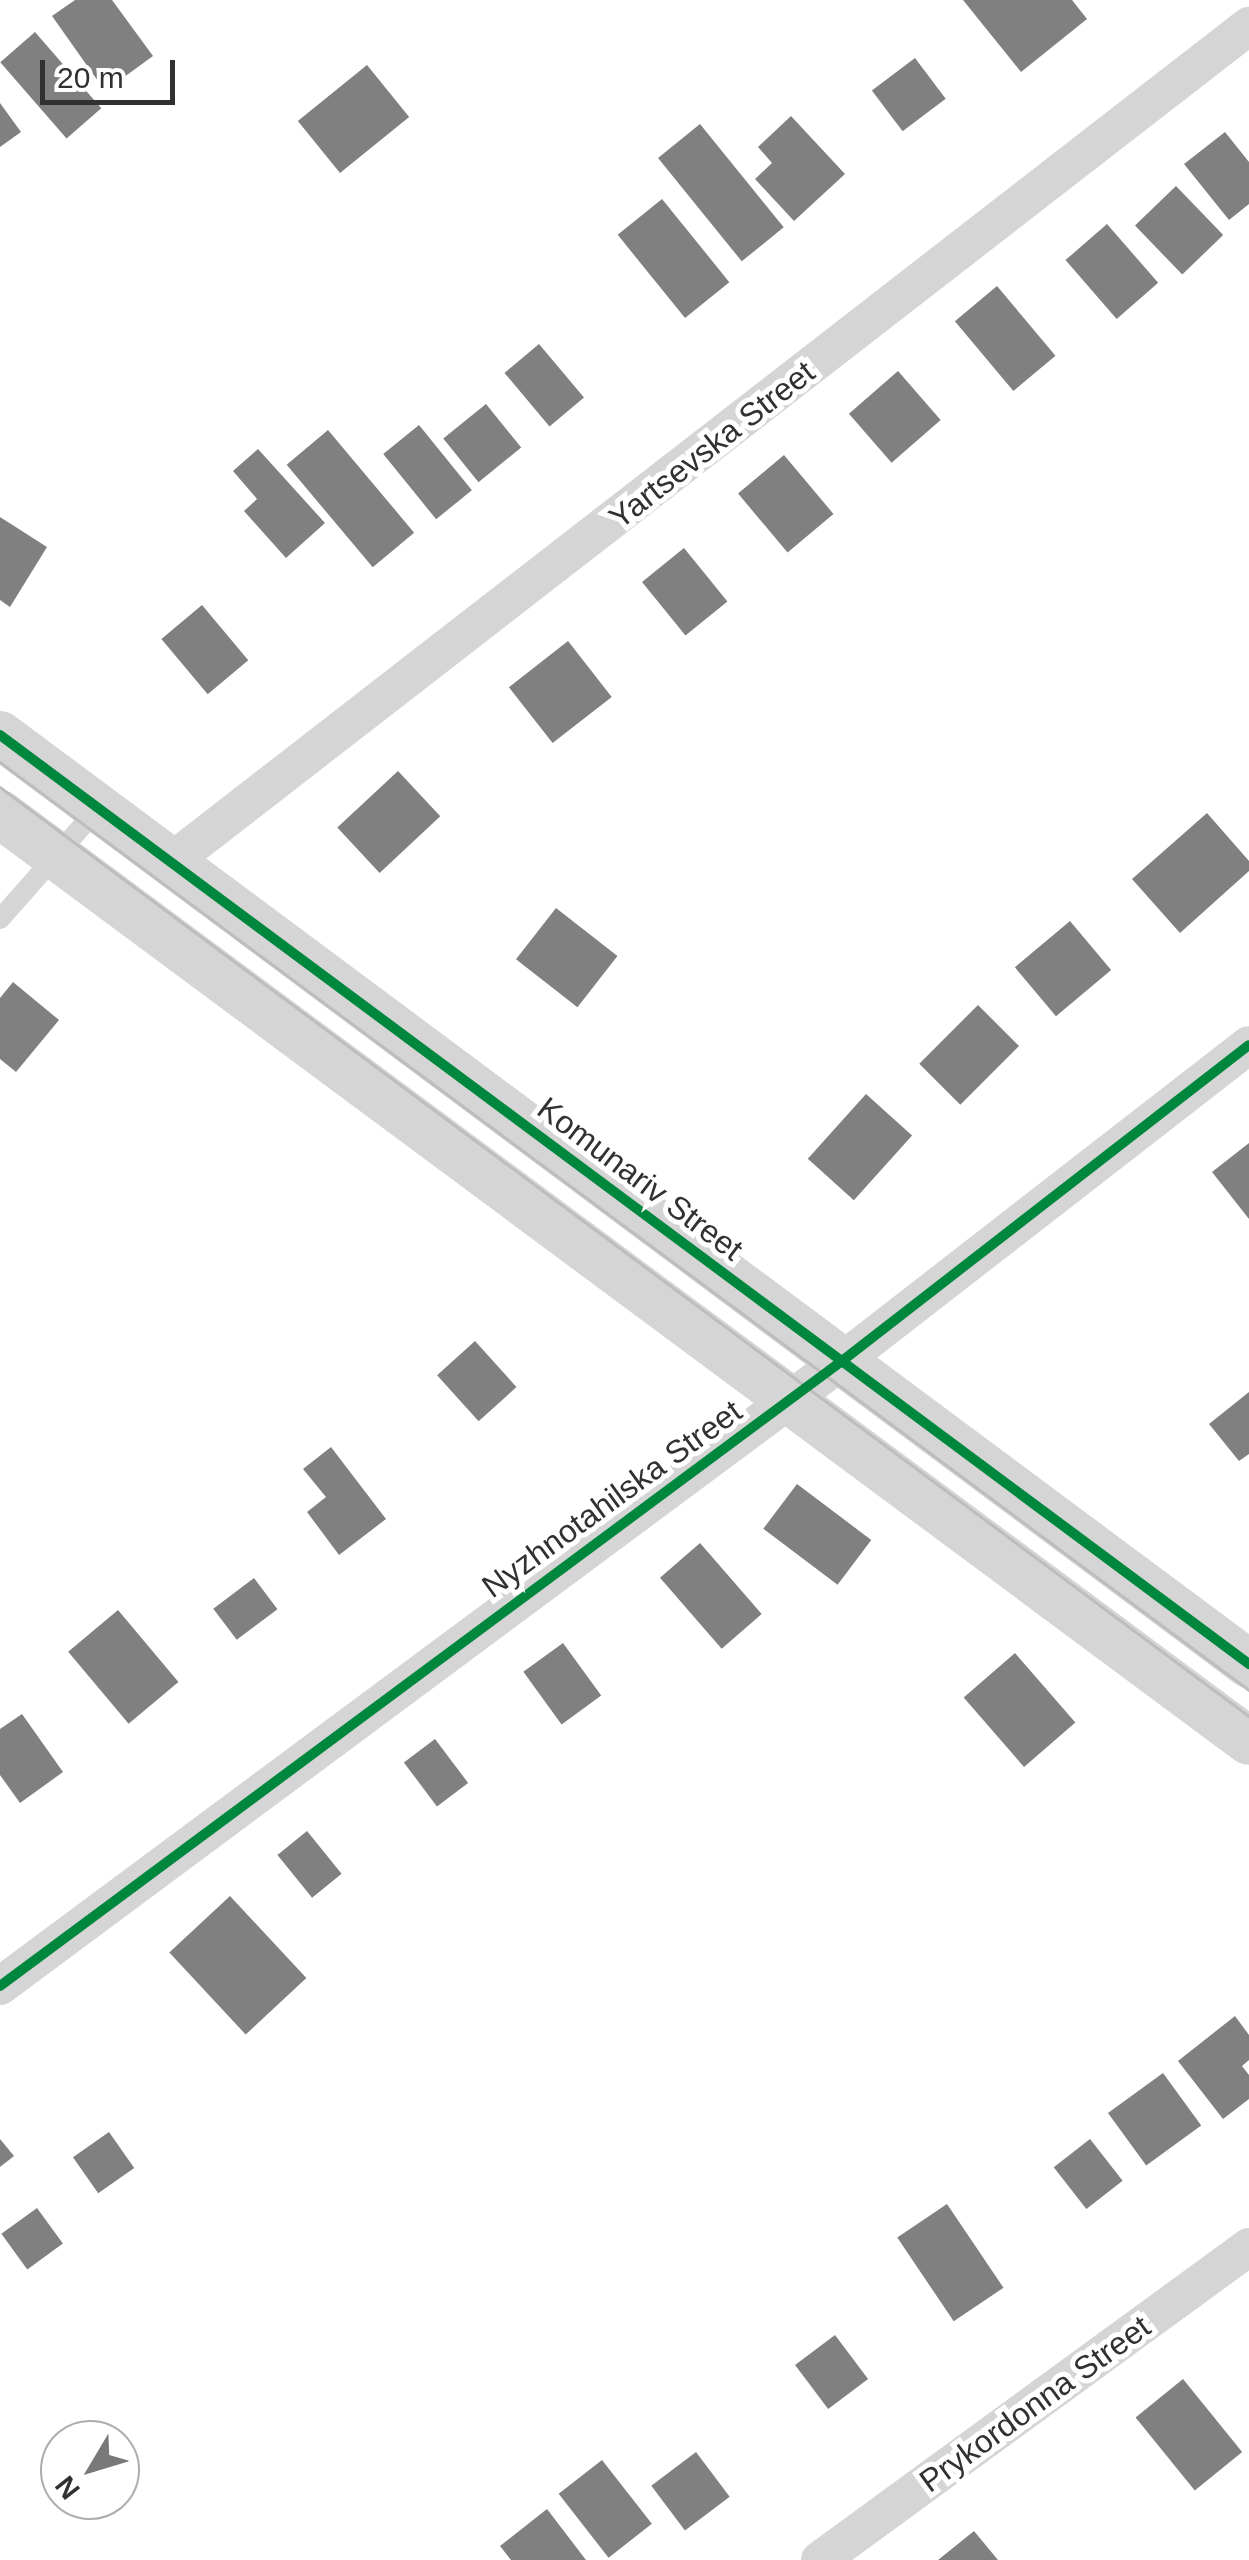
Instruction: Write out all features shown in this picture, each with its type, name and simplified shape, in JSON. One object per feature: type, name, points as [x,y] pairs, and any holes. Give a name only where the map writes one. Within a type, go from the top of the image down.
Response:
[{"type":"street","name":"Yartsevska Street","points":[[172,861],[1249,26]]},
{"type":"street","name":"Komunariv Street","points":[[0,735],[1249,1664]]},
{"type":"street","points":[[0,814],[1249,1740]]},
{"type":"street","name":"Nyzhnotahilska Street","points":[[0,1986],[842,1361],[1249,1045]]},
{"type":"street","name":"Prykordonna Street","points":[[820,2560],[1249,2247]]},
{"type":"lane","points":[[0,919],[99,807]]},
{"type":"building","points":[[75,0],[112,0],[153,56],[105,91],[52,16]]},
{"type":"building","points":[[963,0],[1072,0],[1087,19],[1021,72]]},
{"type":"building","points":[[35,32],[101,108],[67,138],[0,62]]},
{"type":"building","points":[[915,58],[946,99],[903,131],[872,90]]},
{"type":"building","points":[[367,65],[409,117],[340,173],[298,121]]},
{"type":"building","points":[[0,103],[21,132],[0,147]]},
{"type":"building","points":[[791,116],[845,174],[794,221],[755,179],[772,163],[758,147]]},
{"type":"building","points":[[700,124],[784,227],[742,261],[658,158]]},
{"type":"building","points":[[1225,132],[1249,162],[1249,204],[1229,220],[1184,164]]},
{"type":"building","points":[[1176,186],[1223,235],[1182,275],[1135,226]]},
{"type":"building","points":[[662,199],[729,282],[685,318],[618,235]]},
{"type":"building","points":[[1107,224],[1158,283],[1117,319],[1065,260]]},
{"type":"building","points":[[997,286],[1055,356],[1013,391],[955,321]]},
{"type":"building","points":[[539,344],[584,398],[550,427],[505,373]]},
{"type":"building","points":[[898,371],[941,420],[892,463],[849,414]]},
{"type":"building","points":[[486,404],[521,448],[478,482],[443,439]]},
{"type":"building","points":[[419,425],[472,490],[436,519],[383,454]]},
{"type":"building","points":[[328,430],[414,533],[373,567],[287,465]]},
{"type":"building","points":[[258,449],[325,523],[286,558],[244,511],[257,499],[233,471]]},
{"type":"building","points":[[784,455],[833,514],[788,553],[738,494]]},
{"type":"building","points":[[0,517],[47,547],[10,607],[0,600]]},
{"type":"building","points":[[684,548],[727,602],[685,636],[642,582]]},
{"type":"building","points":[[202,605],[248,660],[208,694],[161,639]]},
{"type":"building","points":[[568,641],[612,697],[553,743],[509,687]]},
{"type":"building","points":[[398,771],[440,816],[380,873],[337,828]]},
{"type":"building","points":[[1207,813],[1249,861],[1249,871],[1180,933],[1132,879]]},
{"type":"building","points":[[556,908],[617,956],[577,1007],[516,959]]},
{"type":"building","points":[[1070,921],[1111,970],[1056,1016],[1015,967]]},
{"type":"building","points":[[13,982],[59,1020],[16,1072],[0,1059],[0,998]]},
{"type":"building","points":[[978,1005],[1019,1046],[960,1105],[919,1064]]},
{"type":"building","points":[[866,1094],[912,1135],[854,1200],[808,1159]]},
{"type":"building","points":[[1249,1143],[1249,1219],[1212,1172]]},
{"type":"building","points":[[475,1341],[516,1387],[479,1421],[437,1375]]},
{"type":"building","points":[[1249,1392],[1249,1454],[1239,1461],[1209,1424]]},
{"type":"building","points":[[331,1447],[386,1519],[339,1555],[307,1512],[326,1497],[303,1469]]},
{"type":"building","points":[[797,1484],[871,1540],[838,1585],[763,1529]]},
{"type":"building","points":[[700,1543],[762,1614],[722,1649],[660,1578]]},
{"type":"building","points":[[254,1578],[277,1609],[237,1640],[213,1609]]},
{"type":"building","points":[[118,1610],[178,1682],[129,1724],[68,1652]]},
{"type":"building","points":[[563,1643],[601,1696],[562,1724],[523,1672]]},
{"type":"building","points":[[1015,1653],[1075,1722],[1024,1767],[964,1698]]},
{"type":"building","points":[[22,1714],[63,1772],[20,1803],[0,1775],[0,1729]]},
{"type":"building","points":[[435,1739],[468,1783],[437,1806],[404,1762]]},
{"type":"building","points":[[307,1831],[342,1874],[312,1898],[277,1855]]},
{"type":"building","points":[[230,1896],[306,1978],[246,2035],[169,1953]]},
{"type":"building","points":[[1235,2016],[1249,2035],[1249,2060],[1242,2066],[1249,2075],[1249,2099],[1223,2119],[1178,2061]]},
{"type":"building","points":[[1163,2073],[1201,2126],[1146,2166],[1108,2113]]},
{"type":"building","points":[[109,2132],[134,2168],[98,2193],[73,2157]]},
{"type":"building","points":[[0,2139],[14,2156],[0,2167]]},
{"type":"building","points":[[1090,2139],[1123,2181],[1086,2209],[1054,2167]]},
{"type":"building","points":[[947,2204],[1003,2288],[954,2321],[897,2238]]},
{"type":"building","points":[[37,2208],[63,2244],[27,2269],[1,2234]]},
{"type":"building","points":[[835,2335],[868,2379],[828,2409],[795,2365]]},
{"type":"building","points":[[1183,2379],[1242,2452],[1195,2490],[1136,2417]]},
{"type":"building","points":[[696,2452],[730,2497],[685,2530],[651,2486]]},
{"type":"building","points":[[602,2460],[652,2524],[609,2558],[559,2494]]},
{"type":"building","points":[[547,2509],[586,2560],[511,2560],[500,2546]]},
{"type":"building","points":[[974,2531],[998,2560],[938,2560]]},
{"type":"tram line","points":[[0,762],[1249,1690]]},
{"type":"tram line","points":[[0,787],[1249,1716]]},
{"type":"cycle path","points":[[0,735],[1249,1664]]},
{"type":"cycle path","points":[[0,1986],[842,1361],[1249,1045]]}]
